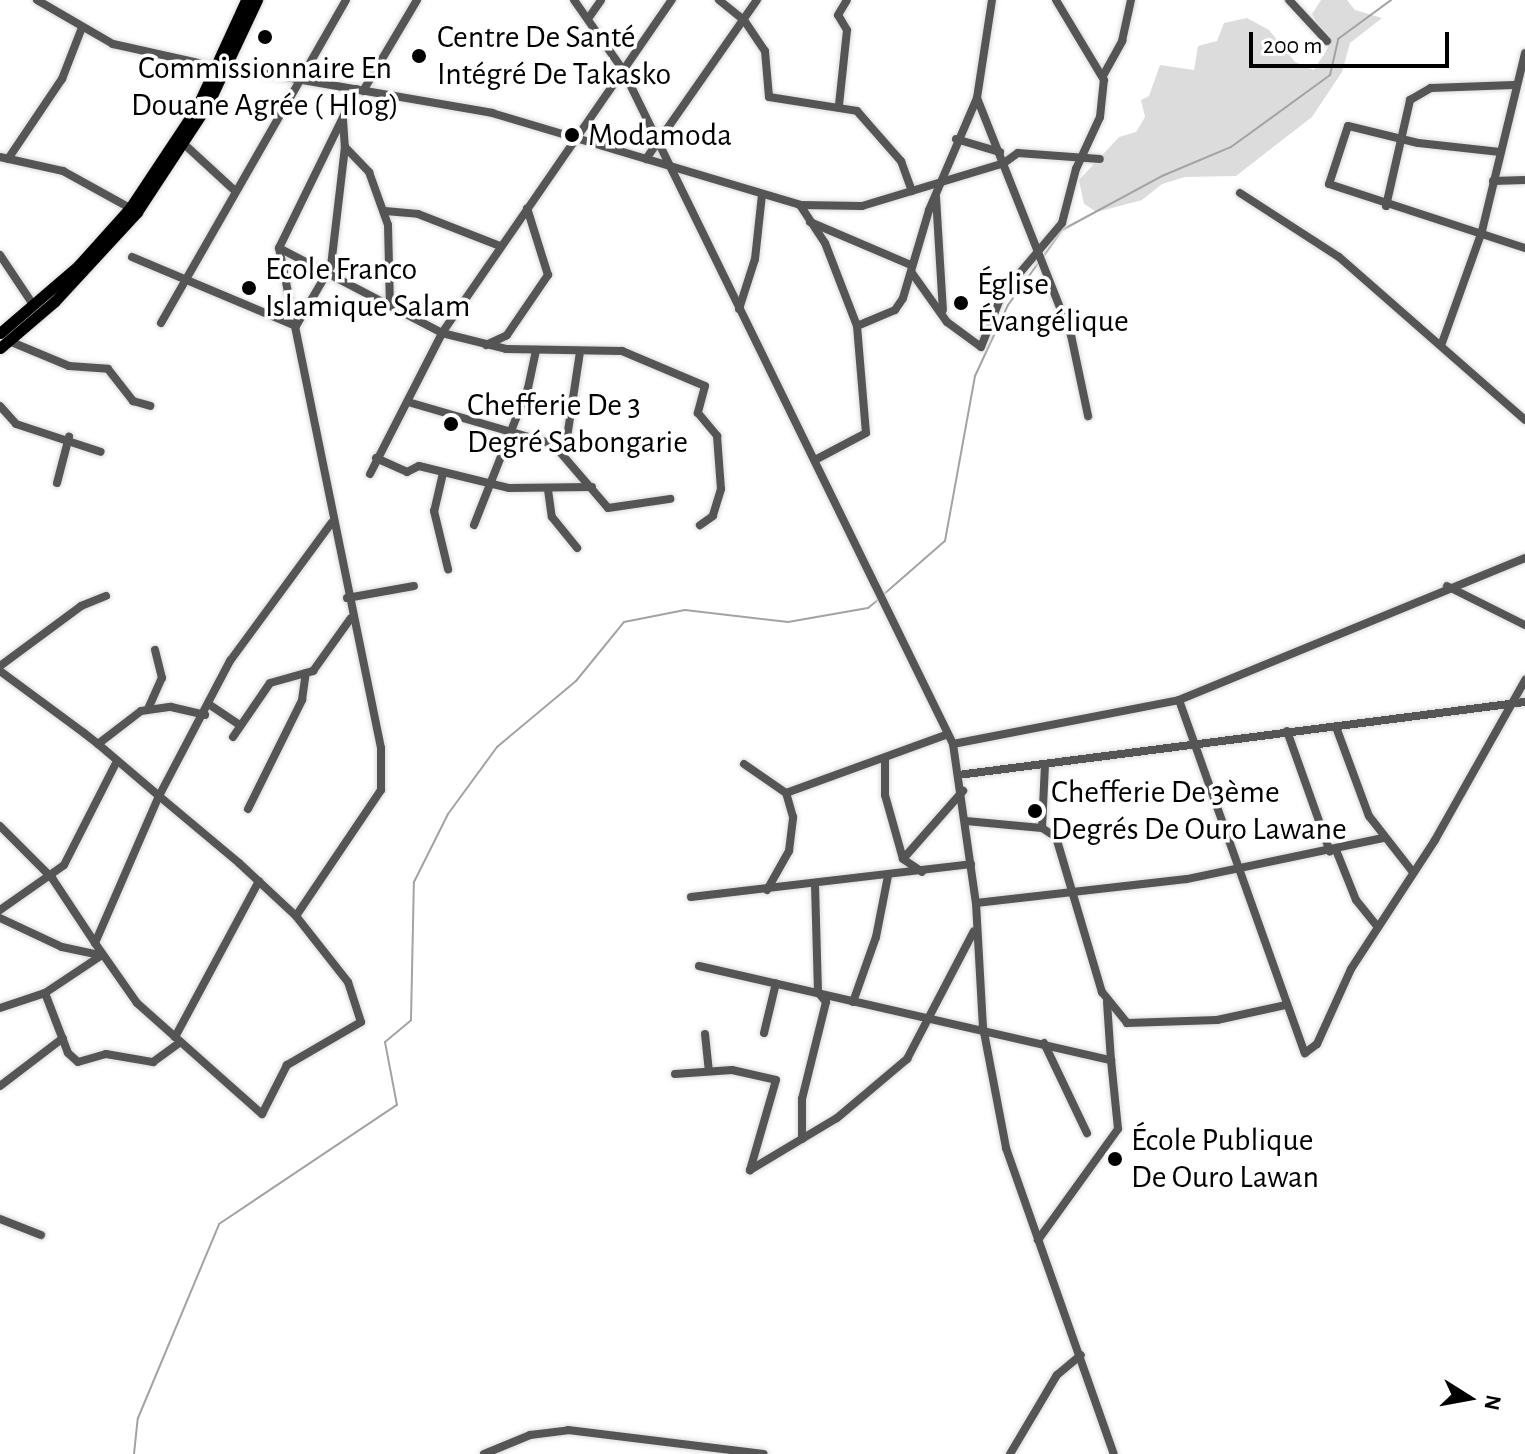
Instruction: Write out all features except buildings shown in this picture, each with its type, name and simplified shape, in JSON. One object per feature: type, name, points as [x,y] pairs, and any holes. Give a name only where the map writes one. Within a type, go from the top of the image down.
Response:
[{"type":"main road","points":[[3,341],[130,208],[222,67],[246,0]]},
{"type":"main road","points":[[3,341],[99,257],[184,144],[257,0]]},
{"type":"street","points":[[37,0],[81,30],[127,49],[360,90],[574,135],[800,205],[862,206],[912,191],[939,188],[1004,163],[1018,153],[1100,159]]},
{"type":"street","points":[[161,323],[296,80],[346,0]]},
{"type":"street","points":[[296,916],[381,790],[381,748],[351,618],[279,248],[343,120],[417,0]]},
{"type":"street","points":[[574,0],[590,16],[623,70],[664,161],[815,460],[953,744],[963,791],[976,903],[975,930],[983,1027],[1006,1148],[1114,1454]]},
{"type":"street","points":[[590,16],[601,0]]},
{"type":"street","points":[[370,474],[442,333],[574,135],[672,0]]},
{"type":"street","points":[[719,0],[744,20],[765,51],[769,97],[839,105],[868,121],[886,151],[901,161],[912,191]]},
{"type":"street","points":[[646,159],[757,0]]},
{"type":"street","points":[[839,105],[847,25],[838,15],[847,0]]},
{"type":"street","points":[[857,326],[895,310],[956,139],[977,98],[992,0]]},
{"type":"street","points":[[1056,0],[1104,74]]},
{"type":"street","points":[[809,222],[911,269],[947,322],[981,347],[993,308],[1062,223],[1081,157],[1100,117],[1104,74],[1122,41],[1131,0]]},
{"type":"street","points":[[1289,0],[1327,41]]},
{"type":"street","points":[[81,30],[62,79],[4,158],[63,171],[130,208]]},
{"type":"street","points":[[1442,343],[1482,231],[1514,85],[1525,53]]},
{"type":"street","points":[[1386,206],[1404,108],[1431,88],[1514,85]]},
{"type":"street","points":[[977,98],[1071,335],[1088,416]]},
{"type":"street","points":[[296,326],[328,275],[345,147],[343,120]]},
{"type":"street","points":[[1500,152],[1348,126],[1328,178],[1332,187],[1386,206],[1482,231],[1525,248]]},
{"type":"street","points":[[956,139],[1000,152]]},
{"type":"street","points":[[184,144],[234,190]]},
{"type":"street","points":[[345,147],[369,172],[385,211],[393,244],[390,306]]},
{"type":"street","points":[[1493,181],[1525,180]]},
{"type":"street","points":[[939,188],[938,295],[947,322]]},
{"type":"street","points":[[1240,193],[1339,257],[1442,343],[1525,420]]},
{"type":"street","points":[[739,309],[758,245],[762,195]]},
{"type":"street","points":[[800,205],[825,243],[857,326],[866,433],[815,460]]},
{"type":"street","points":[[485,346],[502,340],[548,275],[527,208]]},
{"type":"street","points":[[385,211],[418,214],[500,246]]},
{"type":"street","points":[[279,248],[442,333],[506,349],[622,351],[705,386],[698,413],[717,436],[721,489],[713,516],[700,525]]},
{"type":"street","points":[[0,255],[34,306]]},
{"type":"street","points":[[132,257],[182,283],[296,326]]},
{"type":"street","points":[[502,340],[506,349]]},
{"type":"street","points":[[3,341],[69,366],[108,369],[133,401],[150,406]]},
{"type":"street","points":[[474,525],[510,432],[536,350]]},
{"type":"street","points":[[565,451],[580,352]]},
{"type":"street","points":[[408,402],[565,451],[610,509],[670,499]]},
{"type":"street","points":[[0,406],[16,424],[69,437],[101,452]]},
{"type":"street","points":[[57,483],[69,437]]},
{"type":"street","points":[[376,458],[407,472],[419,466],[490,485],[548,490],[592,487]]},
{"type":"street","points":[[443,473],[434,511],[448,569]]},
{"type":"street","points":[[548,490],[552,517],[577,548]]},
{"type":"street","points":[[95,943],[159,796],[205,715],[230,661],[332,522]]},
{"type":"street","points":[[953,744],[1179,700],[1447,586],[1525,558]]},
{"type":"street","points":[[347,598],[414,586]]},
{"type":"street","points":[[1447,586],[1525,625]]},
{"type":"street","points":[[0,826],[52,878],[137,1003],[262,1114],[287,1065],[359,1024],[348,982],[296,916],[98,744],[0,669],[81,606],[106,596]]},
{"type":"street","points":[[233,737],[270,683],[306,673],[327,658],[351,618]]},
{"type":"street","points":[[98,744],[148,709],[162,678],[155,650]]},
{"type":"street","points":[[248,809],[302,700],[306,673]]},
{"type":"street","points":[[1179,700],[1301,1051],[1312,1050],[1377,926],[1525,680]]},
{"type":"street","points":[[958,775],[1525,702]]},
{"type":"street","points":[[210,705],[240,725]]},
{"type":"street","points":[[148,709],[205,715]]},
{"type":"street","points":[[1336,727],[1355,786],[1383,838],[1412,871]]},
{"type":"street","points":[[1287,731],[1333,851],[1356,900],[1377,926]]},
{"type":"street","points":[[786,793],[948,734]]},
{"type":"street","points":[[885,758],[885,795],[903,859],[923,872]]},
{"type":"street","points":[[0,910],[52,878],[74,849],[117,761]]},
{"type":"street","points":[[744,764],[786,793],[793,817],[789,851],[767,890]]},
{"type":"street","points":[[1042,828],[1045,764]]},
{"type":"street","points":[[903,859],[963,791]]},
{"type":"street","points":[[966,821],[1042,828],[1062,845],[1106,1001],[1118,1129],[1043,1226],[1039,1248]]},
{"type":"street","points":[[976,903],[1074,894],[1236,871],[1383,838]]},
{"type":"street","points":[[691,897],[815,885],[971,864]]},
{"type":"street","points":[[853,1002],[876,937],[888,876]]},
{"type":"street","points":[[45,993],[63,1038],[78,1062],[106,1054],[153,1062],[178,1039],[259,881]]},
{"type":"street","points":[[802,1139],[802,1099],[826,1002],[818,992],[815,885]]},
{"type":"street","points":[[0,918],[62,947],[102,955]]},
{"type":"street","points":[[675,1074],[709,1070],[776,1080],[750,1170],[802,1139],[907,1059],[975,930]]},
{"type":"street","points":[[0,1008],[45,993],[102,955]]},
{"type":"street","points":[[699,966],[929,1021],[983,1027],[1111,1060]]},
{"type":"street","points":[[764,1033],[776,983]]},
{"type":"street","points":[[1106,1001],[1118,1017],[1139,1025],[1235,1018],[1286,1005]]},
{"type":"street","points":[[705,1034],[709,1070]]},
{"type":"street","points":[[0,1086],[63,1038]]},
{"type":"street","points":[[1044,1043],[1087,1133]]},
{"type":"street","points":[[0,1219],[41,1235]]},
{"type":"street","points":[[1010,1454],[1057,1375],[1081,1355]]},
{"type":"street","points":[[484,1454],[530,1435],[568,1430],[764,1454]]},
{"type":"shaded area","points":[[1321,0],[1347,0],[1355,10],[1382,18],[1350,43],[1342,72],[1312,117],[1236,176],[1185,177],[1162,184],[1142,200],[1097,212],[1084,204],[1079,180],[1119,137],[1136,132],[1145,117],[1141,100],[1149,96],[1160,65],[1194,70],[1198,46],[1217,41],[1224,23],[1247,18],[1269,30],[1295,62],[1314,70],[1329,46],[1312,14]]},
{"type":"waterway","points":[[1043,257],[1062,230],[1162,176],[1231,147],[1330,75],[1338,39],[1391,0]]},
{"type":"waterway","points":[[883,595],[945,541],[975,376],[1008,305],[1039,262]]},
{"type":"waterway","points":[[134,1454],[138,1418],[219,1224],[397,1105],[385,1042],[411,1020],[414,882],[448,814],[497,747],[576,681],[624,622],[685,610],[788,622],[868,608],[878,600]]},
{"type":"place","name":"Commissionnaire En Douane Agrée ( Hlog)","points":[[265,37]]},
{"type":"place","name":"Centre De Santé Intégré De Takasko","points":[[419,56]]},
{"type":"place","name":"Modamoda","points":[[572,135]]},
{"type":"place","name":"Ecole Franco Islamique Salam","points":[[249,288]]},
{"type":"place","name":"Église Évangélique","points":[[961,303]]},
{"type":"place","name":"Chefferie De 3 Degré Sabongarie","points":[[451,424]]},
{"type":"place","name":"Chefferie De 3ème Degrés De Ouro Lawane","points":[[1035,811]]},
{"type":"place","name":"École Publique De Ouro Lawan","points":[[1115,1159]]}]
